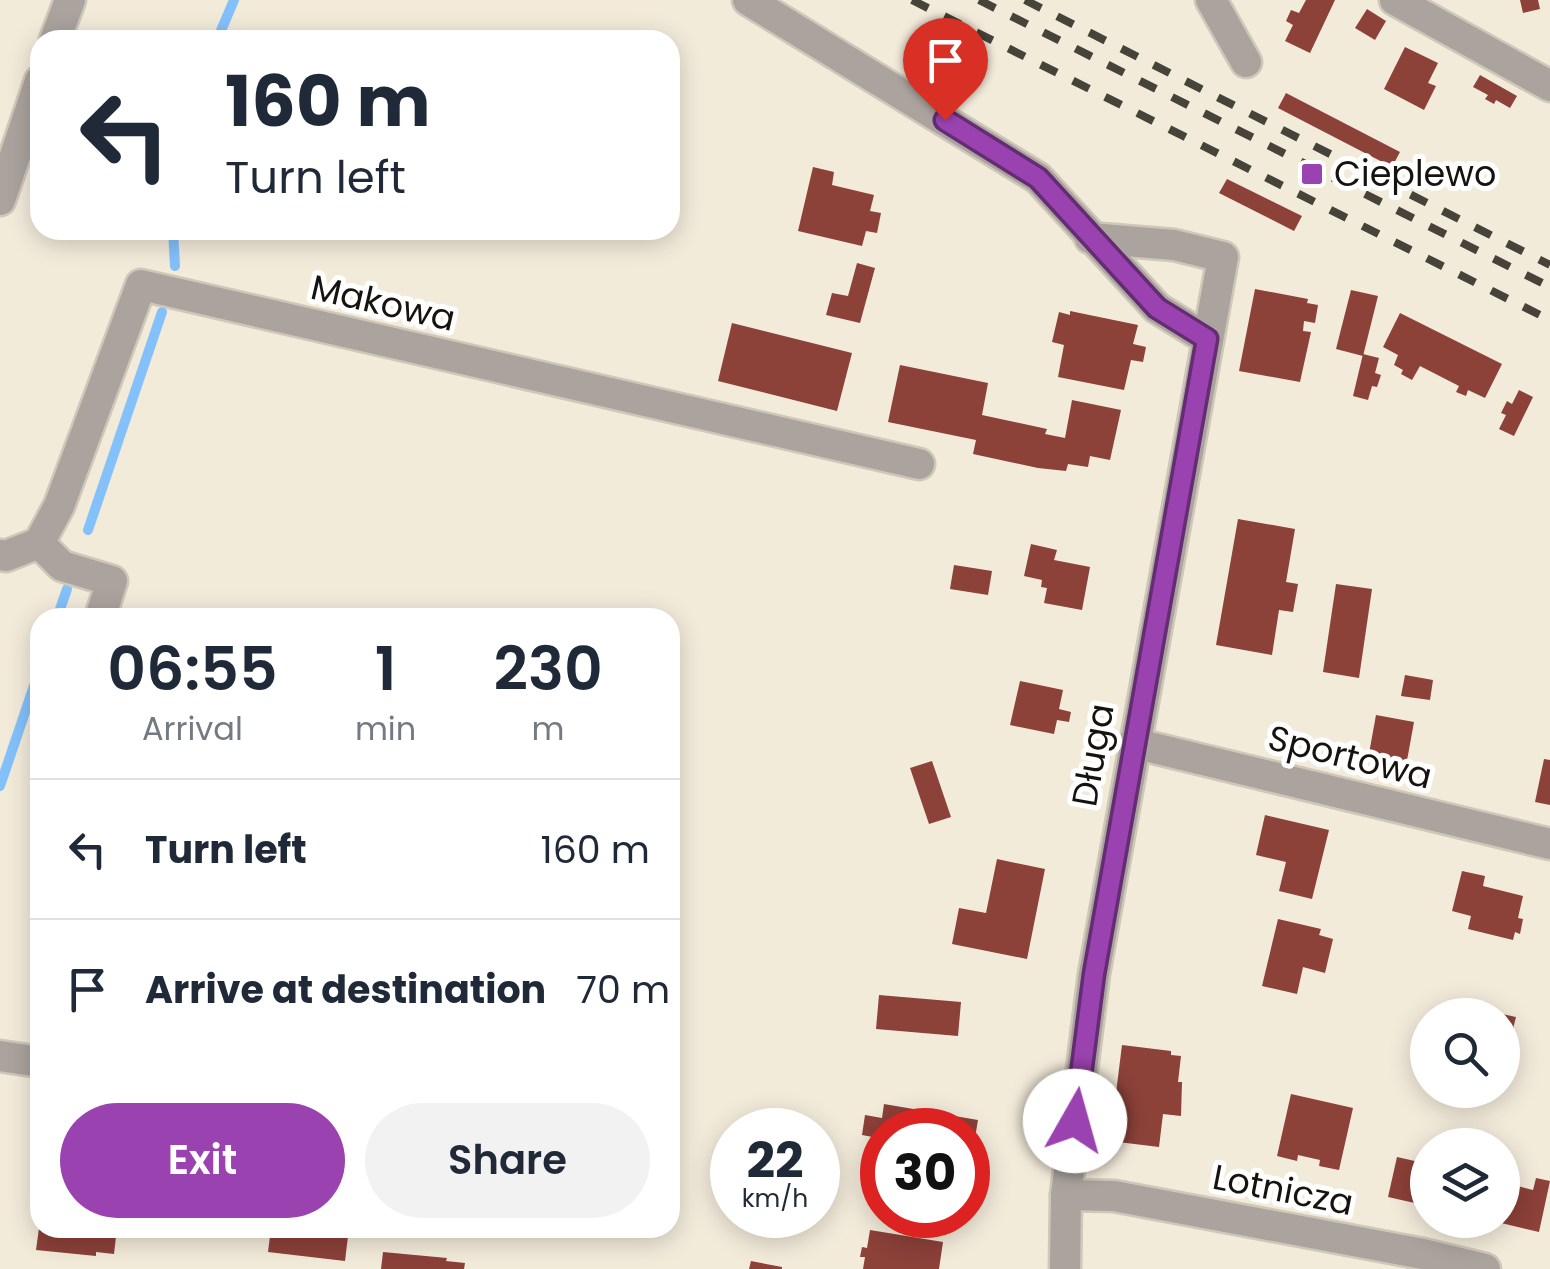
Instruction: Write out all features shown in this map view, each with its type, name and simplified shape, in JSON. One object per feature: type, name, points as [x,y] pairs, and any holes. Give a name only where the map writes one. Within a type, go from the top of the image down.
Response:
[{"type":"street","points":[[60,30],[70,0]]},
{"type":"street","points":[[748,0],[1038,178],[1157,308],[1207,339]]},
{"type":"street","points":[[1211,0],[1246,62]]},
{"type":"street","points":[[1403,2],[1550,86]]},
{"type":"street","points":[[0,200],[30,112]]},
{"type":"street","name":"Długa","points":[[1065,1269],[1066,1195],[1094,974],[1224,257],[1174,244],[1090,238]]},
{"type":"street","name":"Makowa","points":[[39,543],[59,506],[141,285],[920,464]]},
{"type":"street","points":[[0,555],[39,543],[62,566],[112,581],[103,608]]},
{"type":"street","name":"Sportowa","points":[[1133,743],[1550,844]]},
{"type":"street","points":[[0,1056],[30,1060]]},
{"type":"street","name":"Lotnicza","points":[[1066,1195],[1114,1196],[1486,1269]]},
{"type":"building","points":[[1306,0],[1335,0],[1310,53],[1285,41],[1293,25],[1286,21],[1291,10],[1299,13]]},
{"type":"building","points":[[1520,0],[1538,0],[1540,9],[1523,13]]},
{"type":"building","points":[[1367,9],[1386,21],[1375,40],[1355,28]]},
{"type":"building","points":[[1405,47],[1438,63],[1428,83],[1436,86],[1424,110],[1384,89]]},
{"type":"building","points":[[1480,75],[1517,96],[1510,108],[1485,99],[1488,95],[1473,87]]},
{"type":"building","points":[[1286,93],[1400,152],[1392,167],[1278,108]]},
{"type":"building","points":[[813,167],[834,172],[832,185],[874,195],[870,211],[881,213],[877,233],[866,231],[862,246],[798,231]]},
{"type":"building","points":[[1227,179],[1302,216],[1294,231],[1219,193]]},
{"type":"building","points":[[857,263],[875,268],[860,323],[826,315],[832,293],[848,296]]},
{"type":"building","points":[[1255,289],[1308,299],[1307,303],[1318,305],[1315,323],[1304,321],[1303,331],[1311,332],[1300,382],[1239,371]]},
{"type":"building","points":[[1351,290],[1378,296],[1363,356],[1336,349]]},
{"type":"building","points":[[1070,311],[1138,325],[1133,344],[1146,347],[1143,362],[1131,360],[1124,390],[1058,377],[1064,345],[1052,342],[1059,312],[1070,315]]},
{"type":"building","points":[[1400,313],[1502,364],[1485,398],[1468,390],[1466,396],[1456,392],[1459,386],[1420,366],[1412,380],[1401,374],[1403,370],[1394,365],[1398,355],[1383,347]]},
{"type":"building","points":[[732,323],[852,353],[837,411],[718,381]]},
{"type":"building","points":[[1363,354],[1379,358],[1375,373],[1381,375],[1368,400],[1353,396]]},
{"type":"building","points":[[900,365],[988,383],[982,415],[1047,429],[1045,434],[1065,438],[1072,400],[1121,410],[1110,460],[1090,456],[1088,467],[1068,464],[1066,471],[1038,468],[973,454],[976,440],[888,422]]},
{"type":"building","points":[[1519,390],[1533,397],[1514,436],[1499,429],[1507,401],[1512,404]]},
{"type":"building","points":[[1238,519],[1295,529],[1286,582],[1298,584],[1293,612],[1279,610],[1272,655],[1216,645]]},
{"type":"building","points":[[1031,544],[1057,550],[1054,560],[1090,567],[1082,610],[1044,603],[1047,588],[1041,587],[1042,580],[1024,576]]},
{"type":"building","points":[[954,565],[992,571],[988,595],[950,589]]},
{"type":"building","points":[[1336,584],[1372,589],[1359,678],[1323,672]]},
{"type":"building","points":[[1405,675],[1433,680],[1430,700],[1401,696]]},
{"type":"building","points":[[1020,681],[1063,690],[1059,709],[1071,712],[1069,722],[1057,720],[1054,734],[1010,725]]},
{"type":"building","points":[[1376,715],[1414,722],[1406,766],[1368,759]]},
{"type":"building","points":[[1544,759],[1550,760],[1550,805],[1535,802]]},
{"type":"building","points":[[932,761],[951,817],[929,824],[910,768]]},
{"type":"building","points":[[1265,815],[1329,830],[1312,899],[1279,891],[1286,862],[1256,855]]},
{"type":"building","points":[[997,859],[1045,869],[1027,959],[952,944],[959,908],[986,913]]},
{"type":"building","points":[[1462,871],[1485,876],[1483,886],[1523,896],[1518,918],[1523,919],[1520,934],[1515,932],[1513,940],[1468,929],[1471,916],[1452,911]]},
{"type":"building","points":[[1278,919],[1321,929],[1319,935],[1333,939],[1325,973],[1303,967],[1297,994],[1262,986]]},
{"type":"building","points":[[879,995],[961,1002],[958,1036],[876,1029]]},
{"type":"building","points":[[1122,1045],[1171,1051],[1171,1055],[1181,1056],[1181,1116],[1163,1114],[1159,1147],[1110,1141]]},
{"type":"building","points":[[1291,1094],[1353,1108],[1339,1170],[1319,1166],[1320,1160],[1298,1155],[1297,1161],[1277,1156]]},
{"type":"building","points":[[1397,1157],[1410,1160],[1410,1202],[1388,1197]]},
{"type":"building","points":[[1536,1178],[1550,1181],[1539,1232],[1520,1227],[1520,1187],[1533,1190]]},
{"type":"building","points":[[38,1238],[116,1238],[114,1254],[36,1250]]},
{"type":"building","points":[[270,1238],[348,1238],[345,1261],[268,1252]]},
{"type":"building","points":[[869,1238],[943,1242],[939,1269],[863,1269],[865,1257],[860,1257],[862,1247],[867,1248]]},
{"type":"building","points":[[383,1252],[447,1258],[446,1261],[465,1263],[464,1269],[381,1269]]},
{"type":"building","points":[[751,1261],[782,1267],[782,1269],[749,1269]]},
{"type":"waterway","points":[[221,30],[234,0]]},
{"type":"waterway","points":[[174,240],[175,266]]},
{"type":"waterway","points":[[88,530],[162,312]]},
{"type":"waterway","points":[[60,608],[67,589]]},
{"type":"waterway","points":[[0,786],[30,698]]},
{"type":"railway","points":[[912,0],[1550,320]]},
{"type":"railway","points":[[979,0],[1550,287]]},
{"type":"railway","points":[[1025,0],[1550,265]]},
{"type":"place","name":"Cieplewo","points":[[1312,174]]},
{"type":"route","points":[[945,120],[1038,178],[1157,308],[1207,339],[1094,974],[1075,1121]]}]
